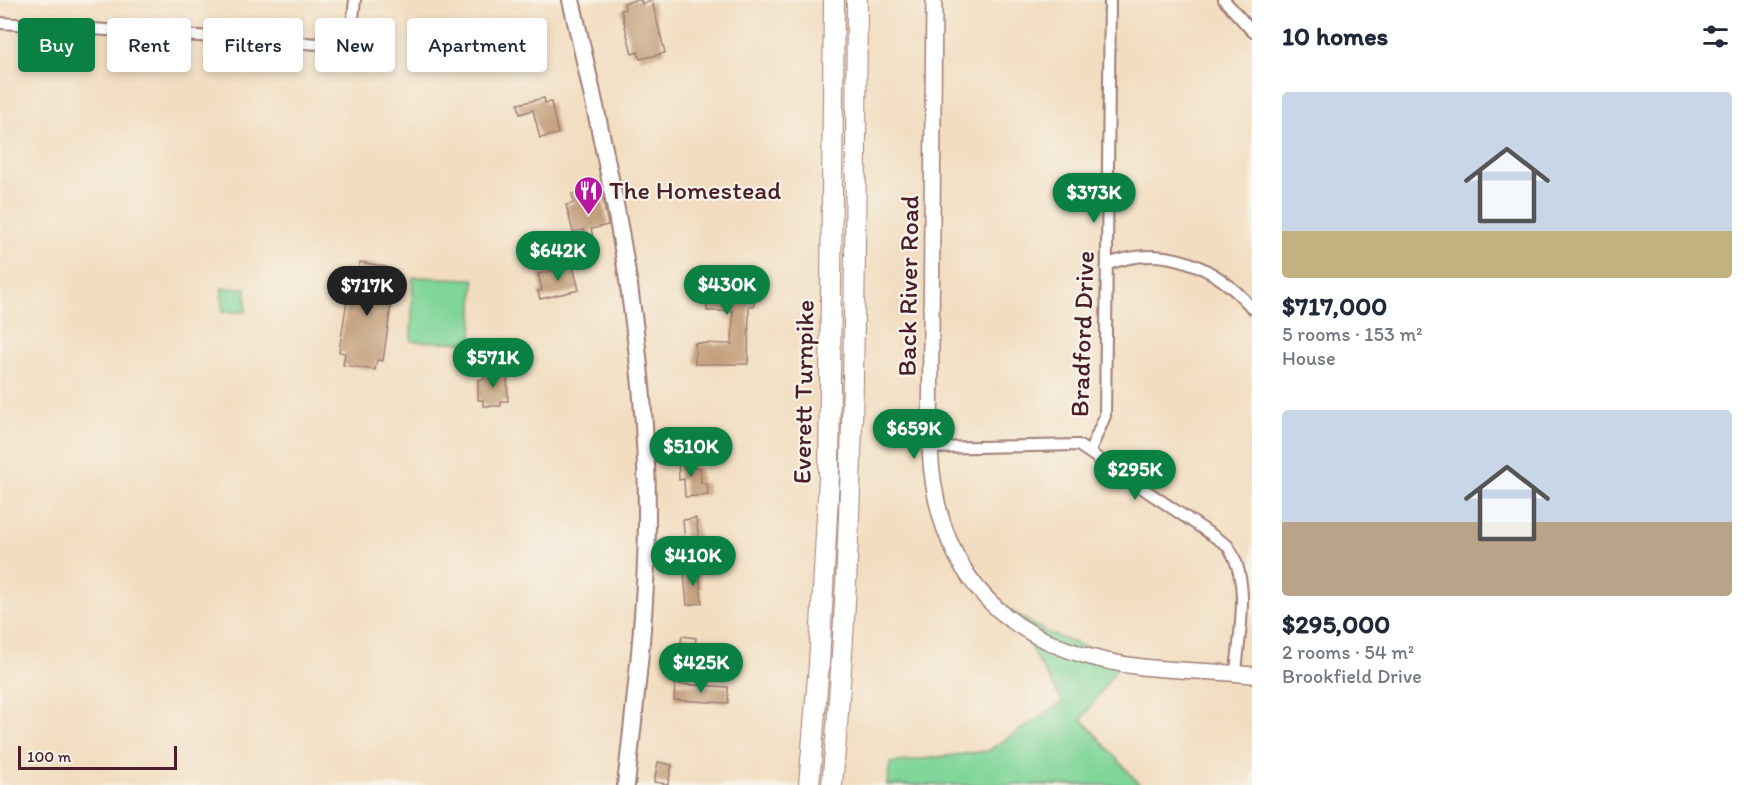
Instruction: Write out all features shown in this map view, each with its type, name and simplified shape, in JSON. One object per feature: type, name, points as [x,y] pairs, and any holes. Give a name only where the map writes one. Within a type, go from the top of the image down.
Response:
[{"type":"highway","name":"Everett Turnpike","points":[[809,785],[819,664],[829,477],[834,0]]},
{"type":"highway","name":"Everett Turnpike","points":[[832,785],[842,671],[851,484],[857,0]]},
{"type":"main road","points":[[571,0],[629,271],[643,403],[647,476],[646,565],[626,785]]},
{"type":"street","points":[[0,23],[321,45],[350,44],[355,0]]},
{"type":"street","name":"Back River Road","points":[[934,0],[930,448],[935,496],[950,544],[976,587],[1012,622],[1057,644],[1117,663],[1142,667],[1252,675]]},
{"type":"street","name":"Bradford Drive","points":[[1090,451],[1105,416],[1110,0]]},
{"type":"street","points":[[1224,0],[1252,30]]},
{"type":"street","points":[[1108,264],[1138,256],[1187,261],[1221,277],[1252,308]]},
{"type":"street","points":[[930,448],[1073,445],[1090,451],[1227,545],[1234,554],[1243,581],[1236,673]]},
{"type":"green space","points":[[413,277],[474,279],[472,343],[411,341]]},
{"type":"green space","points":[[222,288],[246,288],[246,312],[222,312]]},
{"type":"green space","points":[[1007,609],[1046,632],[1122,661],[1082,719],[1140,785],[887,785],[890,763],[988,751],[1063,702]]},
{"type":"building","points":[[641,0],[642,4],[652,1],[665,53],[640,59],[638,52],[632,54],[621,10],[625,9],[624,3]]},
{"type":"building","points":[[544,98],[545,103],[551,102],[558,134],[540,138],[533,110],[520,114],[518,104]]},
{"type":"building","name":"The Homestead","points":[[590,182],[592,192],[601,190],[608,225],[591,229],[593,237],[585,239],[583,230],[573,232],[566,205],[574,203],[572,194],[584,191],[582,184]]},
{"type":"building","points":[[360,262],[387,267],[386,276],[395,277],[383,361],[377,360],[375,370],[343,365],[345,353],[339,352],[351,274],[357,275]]},
{"type":"building","points":[[573,266],[579,290],[540,299],[538,291],[542,290],[538,274]]},
{"type":"building","points":[[706,273],[754,274],[754,306],[749,306],[748,364],[695,364],[695,343],[732,344],[733,311],[707,311],[707,305],[702,305],[702,296],[695,296],[695,281],[706,281]]},
{"type":"building","points":[[484,372],[502,372],[502,376],[507,376],[508,401],[501,401],[501,406],[483,406],[483,400],[478,400],[478,380],[484,379]]},
{"type":"building","points":[[692,457],[692,468],[700,468],[701,483],[707,483],[708,495],[685,497],[684,479],[679,480],[678,458]]},
{"type":"building","points":[[696,518],[699,539],[685,541],[683,520]]},
{"type":"building","points":[[699,570],[702,603],[687,605],[684,572]]},
{"type":"building","points":[[682,636],[696,638],[694,652],[699,653],[693,668],[682,666],[685,652],[679,651]]},
{"type":"building","points":[[675,684],[728,687],[728,703],[674,700]]},
{"type":"building","points":[[658,762],[672,765],[668,784],[654,782]]},
{"type":"place","name":"The Homestead","points":[[588,216]]}]
